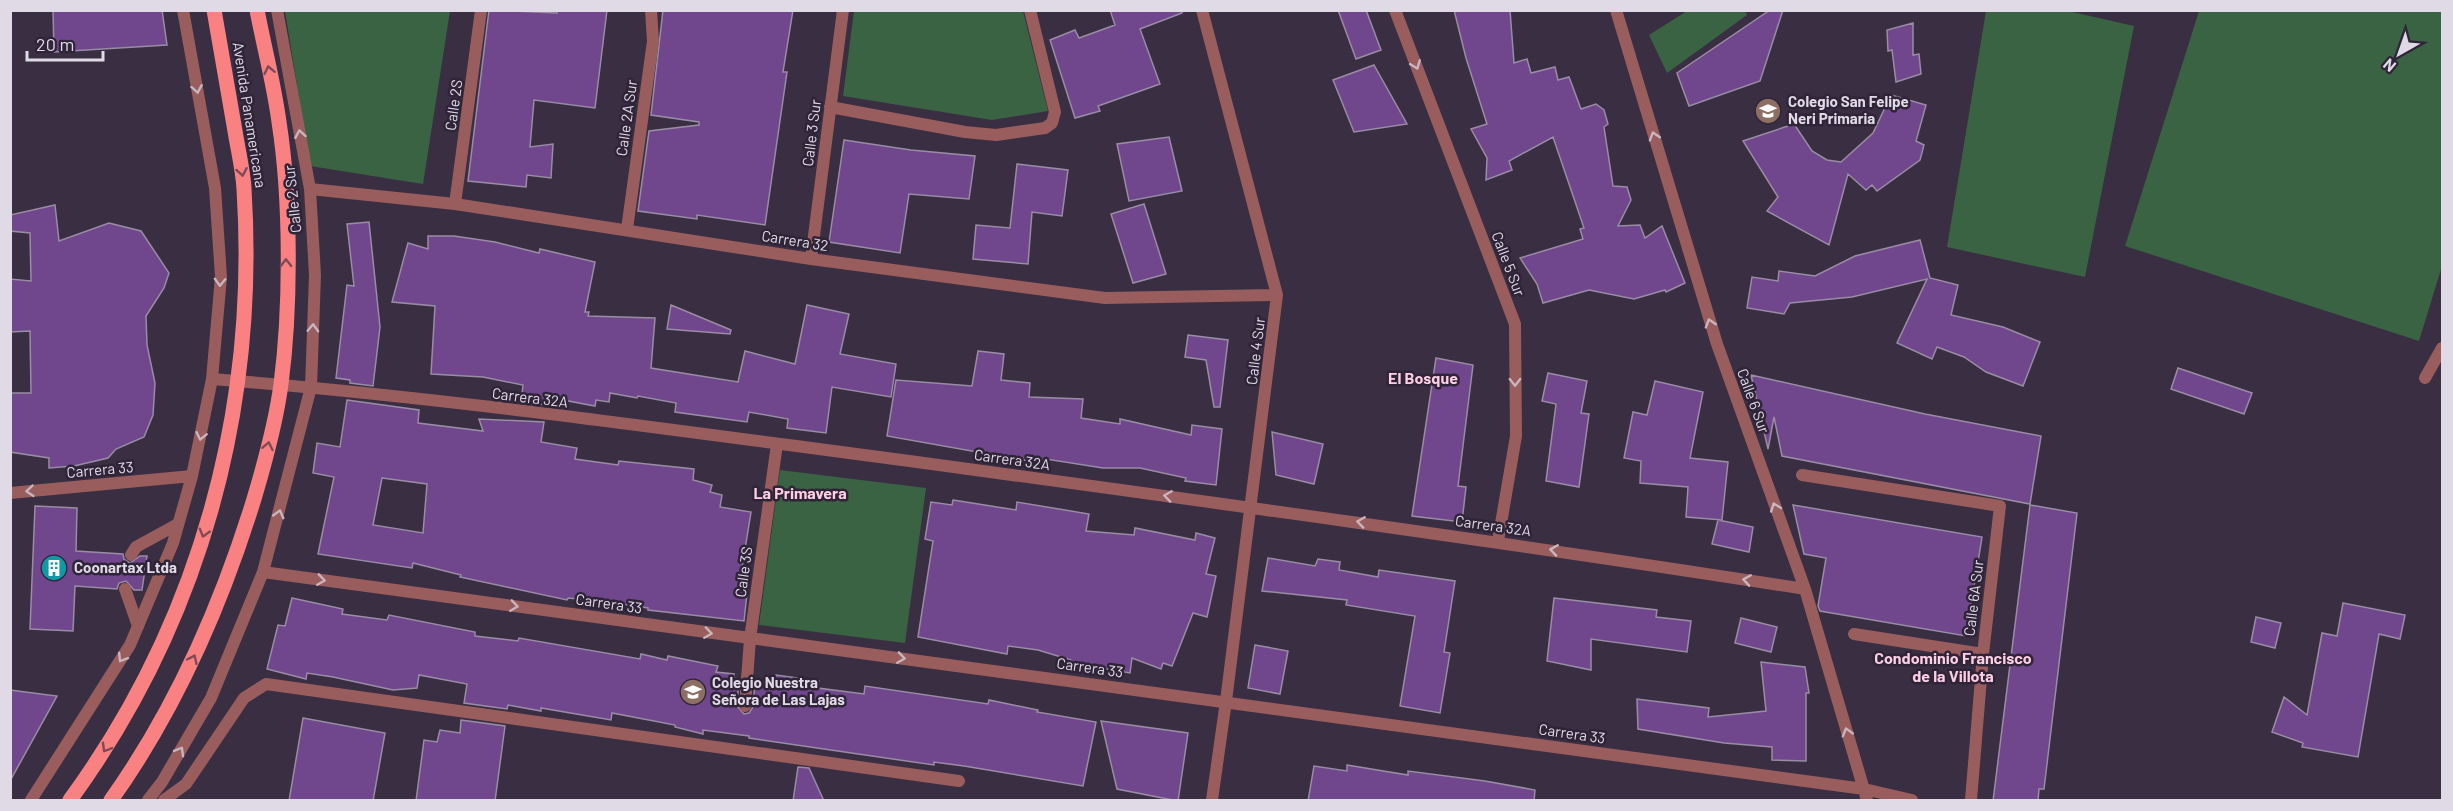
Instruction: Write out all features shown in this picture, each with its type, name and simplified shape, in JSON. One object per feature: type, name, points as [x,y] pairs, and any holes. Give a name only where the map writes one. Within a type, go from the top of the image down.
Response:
[{"type":"main road","name":"Avenida Panamericana","points":[[70,801],[100,759],[151,670],[192,575],[221,477],[240,381],[247,277],[244,187],[214,10]]},
{"type":"main road","name":"Avenida Panamericana","points":[[111,801],[133,770],[178,691],[216,608],[265,462],[281,384],[286,286],[286,190],[279,122],[257,10]]},
{"type":"street","points":[[31,801],[130,645],[173,543],[192,476],[212,379],[220,277],[214,188],[183,10]]},
{"type":"street","name":"Calle 2 Sur","points":[[148,801],[162,782],[211,698],[263,572],[311,387],[315,275],[310,189],[277,10]]},
{"type":"street","name":"Calle 2S","points":[[455,204],[482,10]]},
{"type":"street","name":"Calle 2A Sur","points":[[627,229],[653,41],[651,10]]},
{"type":"street","name":"Calle 3 Sur","points":[[811,259],[843,10]]},
{"type":"street","points":[[830,107],[964,132],[996,135],[1045,128],[1052,123],[1055,112],[1030,10]]},
{"type":"street","name":"Calle 4 Sur","points":[[1202,10],[1277,296],[1252,507],[1212,801]]},
{"type":"street","name":"Calle 5 Sur","points":[[1395,10],[1515,324],[1516,436],[1498,542]]},
{"type":"street","name":"Calle 6 Sur","points":[[1616,10],[1717,344],[1805,590],[1865,795]]},
{"type":"street","name":"Carrera 32","points":[[310,189],[455,204],[811,259],[1105,298],[1277,296]]},
{"type":"street","points":[[2425,378],[2442,348]]},
{"type":"street","name":"Carrera 32A","points":[[212,379],[311,387],[777,444],[1252,507],[1498,542],[1805,590]]},
{"type":"street","name":"Calle 3S","points":[[745,706],[750,639],[777,444]]},
{"type":"street","name":"Calle 6A Sur","points":[[1802,475],[2000,506],[1983,654],[1971,801]]},
{"type":"street","name":"Carrera 33","points":[[10,493],[192,476]]},
{"type":"street","points":[[131,555],[136,547],[178,524]]},
{"type":"street","name":"Carrera 33","points":[[263,572],[1226,702],[1912,801]]},
{"type":"street","points":[[125,589],[138,626]]},
{"type":"street","points":[[1854,634],[1983,654]]},
{"type":"street","points":[[164,801],[186,784],[244,698],[266,684],[959,781]]},
{"type":"green space","points":[[285,11],[450,11],[423,184],[310,166]]},
{"type":"green space","points":[[854,11],[1023,11],[1048,111],[992,120],[843,96]]},
{"type":"green space","points":[[1687,11],[1745,11],[1747,15],[1667,73],[1649,35]]},
{"type":"green space","points":[[1986,11],[2068,11],[2134,26],[2085,277],[1947,247]]},
{"type":"green space","points":[[2199,11],[2442,11],[2442,266],[2419,341],[2125,246]]},
{"type":"green space","points":[[780,470],[926,488],[905,643],[759,625]]},
{"type":"building","points":[[53,10],[162,10],[167,45],[54,52]]},
{"type":"building","points":[[489,10],[557,13],[557,10],[607,10],[595,108],[534,100],[530,147],[553,144],[551,178],[527,175],[526,187],[468,181]]},
{"type":"building","points":[[663,10],[793,10],[783,72],[787,72],[765,225],[697,215],[697,219],[638,211],[649,131],[699,125],[699,122],[651,115]]},
{"type":"building","points":[[1110,10],[1182,10],[1182,13],[1140,29],[1160,84],[1098,106],[1100,111],[1075,118],[1050,40],[1075,30],[1079,38],[1115,25]]},
{"type":"building","points":[[1338,10],[1366,10],[1381,50],[1356,59]]},
{"type":"building","points":[[1454,10],[1510,10],[1514,63],[1527,59],[1531,73],[1555,67],[1558,80],[1569,77],[1581,109],[1596,104],[1604,110],[1608,124],[1604,127],[1613,186],[1627,187],[1631,200],[1618,226],[1640,225],[1645,238],[1662,226],[1685,283],[1666,292],[1665,290],[1634,299],[1589,290],[1543,303],[1537,284],[1520,258],[1583,239],[1580,229],[1584,228],[1553,137],[1509,161],[1512,170],[1486,180],[1487,158],[1471,129],[1487,124],[1466,58]]},
{"type":"building","points":[[1770,10],[1783,10],[1760,81],[1689,106],[1677,73]]},
{"type":"building","points":[[1913,23],[1913,55],[1919,54],[1921,74],[1896,82],[1892,50],[1888,51],[1887,30]]},
{"type":"building","points":[[1374,65],[1407,124],[1354,132],[1333,80]]},
{"type":"building","points":[[1891,95],[1926,105],[1916,141],[1924,145],[1920,160],[1877,191],[1872,185],[1866,190],[1848,174],[1829,245],[1767,211],[1778,197],[1743,141],[1794,124],[1812,151],[1827,160],[1841,162],[1873,133]]},
{"type":"building","points":[[1169,137],[1182,191],[1129,201],[1117,144]]},
{"type":"building","points":[[844,140],[911,150],[975,156],[969,199],[909,194],[900,253],[829,242]]},
{"type":"building","points":[[1017,164],[1068,170],[1062,216],[1032,212],[1028,264],[973,259],[976,225],[1010,228]]},
{"type":"building","points":[[1144,204],[1166,274],[1133,283],[1111,214]]},
{"type":"building","points":[[55,205],[59,241],[109,223],[141,231],[169,273],[164,288],[146,316],[147,345],[155,383],[153,415],[144,437],[116,449],[108,458],[74,466],[49,468],[49,458],[10,452],[10,393],[31,393],[30,331],[10,332],[10,279],[31,281],[30,233],[10,231],[10,215]]},
{"type":"building","points":[[369,222],[380,327],[373,386],[350,383],[350,380],[336,378],[347,285],[354,286],[347,224]]},
{"type":"building","points":[[428,236],[454,236],[495,242],[539,253],[540,249],[595,262],[585,312],[589,312],[588,316],[655,318],[651,368],[738,382],[745,351],[795,364],[807,305],[849,314],[840,354],[896,364],[891,397],[832,387],[826,433],[787,428],[788,419],[749,412],[747,422],[675,412],[676,403],[610,393],[609,402],[596,400],[595,406],[547,397],[546,405],[521,402],[523,385],[483,377],[431,374],[435,306],[392,302],[408,243],[428,249]]},
{"type":"building","points":[[1920,240],[1930,278],[1958,285],[1951,315],[2003,327],[2040,342],[2023,386],[1986,372],[1964,357],[1937,347],[1932,359],[1897,343],[1927,279],[1852,297],[1790,303],[1784,314],[1747,308],[1752,277],[1778,281],[1779,271],[1815,276],[1855,256]]},
{"type":"building","points":[[671,305],[731,330],[730,334],[667,329]]},
{"type":"building","points":[[1188,335],[1228,340],[1220,407],[1214,407],[1206,360],[1185,357]]},
{"type":"building","points":[[978,351],[1004,354],[1001,380],[1030,383],[1029,397],[1083,399],[1081,418],[1120,424],[1120,419],[1191,435],[1192,425],[1222,429],[1216,485],[1185,481],[1186,478],[1140,468],[1103,468],[1046,459],[1045,464],[887,436],[896,380],[972,386]]},
{"type":"building","points":[[1436,358],[1473,365],[1458,486],[1466,487],[1462,522],[1412,516]]},
{"type":"building","points":[[2178,368],[2252,393],[2244,414],[2171,389]]},
{"type":"building","points":[[1548,373],[1587,381],[1581,413],[1589,414],[1579,487],[1546,481],[1556,404],[1542,401]]},
{"type":"building","points":[[1751,375],[1925,414],[2041,436],[2030,504],[1782,456],[1774,417],[1768,449]]},
{"type":"building","points":[[1655,381],[1703,392],[1690,458],[1728,462],[1722,520],[1686,517],[1688,487],[1640,483],[1641,461],[1624,458],[1633,412],[1647,415]]},
{"type":"building","points":[[347,400],[419,410],[418,423],[483,431],[479,419],[544,422],[541,442],[577,448],[575,459],[618,465],[619,461],[694,469],[693,480],[712,485],[710,492],[722,495],[720,507],[751,512],[741,574],[749,575],[744,621],[648,610],[648,608],[602,601],[568,598],[567,600],[460,577],[461,575],[413,563],[412,568],[318,554],[334,477],[313,473],[317,443],[340,447]],"holes":[[[382,478],[427,484],[423,533],[373,525]]]},
{"type":"building","points":[[1272,432],[1323,444],[1314,484],[1276,475]]},
{"type":"building","points":[[953,500],[1016,510],[1017,502],[1089,514],[1086,531],[1134,535],[1135,528],[1195,540],[1196,533],[1215,538],[1206,574],[1216,576],[1207,617],[1193,613],[1172,666],[1163,663],[1161,669],[1132,658],[1130,673],[1070,663],[1071,660],[1038,650],[1008,646],[1007,654],[918,637],[933,541],[925,539],[931,502],[952,505]]},
{"type":"building","points":[[1793,505],[1982,537],[1966,636],[1820,611],[1818,606],[1826,558],[1804,554]]},
{"type":"building","points":[[2030,505],[2077,513],[2044,789],[2039,789],[2038,801],[1993,801]]},
{"type":"building","name":"Coonartax Ltda","points":[[35,506],[77,508],[76,551],[123,554],[124,559],[130,563],[140,556],[147,556],[142,590],[134,590],[126,581],[119,583],[117,589],[75,586],[73,631],[30,629]]},
{"type":"building","points":[[1718,520],[1753,527],[1749,552],[1712,544]]},
{"type":"building","points":[[1268,558],[1315,566],[1318,559],[1340,562],[1339,570],[1378,577],[1379,570],[1455,581],[1444,652],[1450,653],[1440,713],[1400,706],[1415,616],[1346,605],[1347,600],[1262,591]]},
{"type":"building","points":[[292,598],[343,609],[342,614],[387,620],[389,615],[475,632],[475,636],[518,641],[519,638],[640,659],[641,654],[667,660],[668,656],[718,666],[716,672],[734,674],[734,678],[739,679],[737,706],[744,714],[749,713],[753,707],[755,681],[775,684],[776,675],[819,681],[818,688],[864,694],[865,686],[988,704],[989,700],[1038,710],[1037,712],[1096,722],[1083,786],[964,766],[934,762],[934,765],[749,738],[749,736],[703,730],[703,734],[675,727],[675,725],[612,713],[611,720],[541,708],[541,711],[508,705],[507,709],[464,703],[467,684],[419,675],[417,688],[393,690],[307,673],[306,679],[267,669],[278,625],[285,626]]},
{"type":"building","points":[[1554,598],[1657,610],[1656,617],[1691,621],[1687,652],[1591,639],[1591,670],[1547,661]]},
{"type":"building","points":[[2343,603],[2405,615],[2400,639],[2379,634],[2358,757],[2302,747],[2303,743],[2272,732],[2284,697],[2307,715],[2322,633],[2337,636]]},
{"type":"building","points":[[2256,617],[2281,623],[2275,648],[2251,642]]},
{"type":"building","points":[[1741,618],[1777,627],[1771,652],[1735,643]]},
{"type":"building","points":[[1255,645],[1288,651],[1280,694],[1248,688]]},
{"type":"building","points":[[1761,662],[1805,667],[1809,693],[1806,693],[1806,761],[1772,760],[1772,747],[1724,743],[1638,729],[1637,699],[1709,708],[1708,717],[1766,711]]},
{"type":"building","points":[[10,690],[57,696],[10,781]]},
{"type":"building","points":[[303,718],[385,733],[373,801],[289,801]]},
{"type":"building","points":[[461,720],[505,726],[495,801],[416,801],[424,740],[437,742],[440,730],[460,733]]},
{"type":"building","points":[[1101,721],[1188,733],[1178,801],[1117,789]]},
{"type":"building","points":[[1347,765],[1408,775],[1408,771],[1485,781],[1535,790],[1534,801],[1308,801],[1314,766],[1347,771]]},
{"type":"building","points":[[798,767],[809,768],[824,801],[793,801]]},
{"type":"place","name":"Colegio San Felipe Neri Primaria","points":[[1768,111]]},
{"type":"place","name":"Coonartax Ltda","points":[[54,568]]},
{"type":"place","name":"Colegio Nuestra Señora de Las Lajas","points":[[693,692]]},
{"type":"district","name":"El Bosque","points":[[1423,378]]},
{"type":"district","name":"La Primavera","points":[[800,493]]},
{"type":"district","name":"Condominio Francisco de la Villota","points":[[1953,667]]}]
